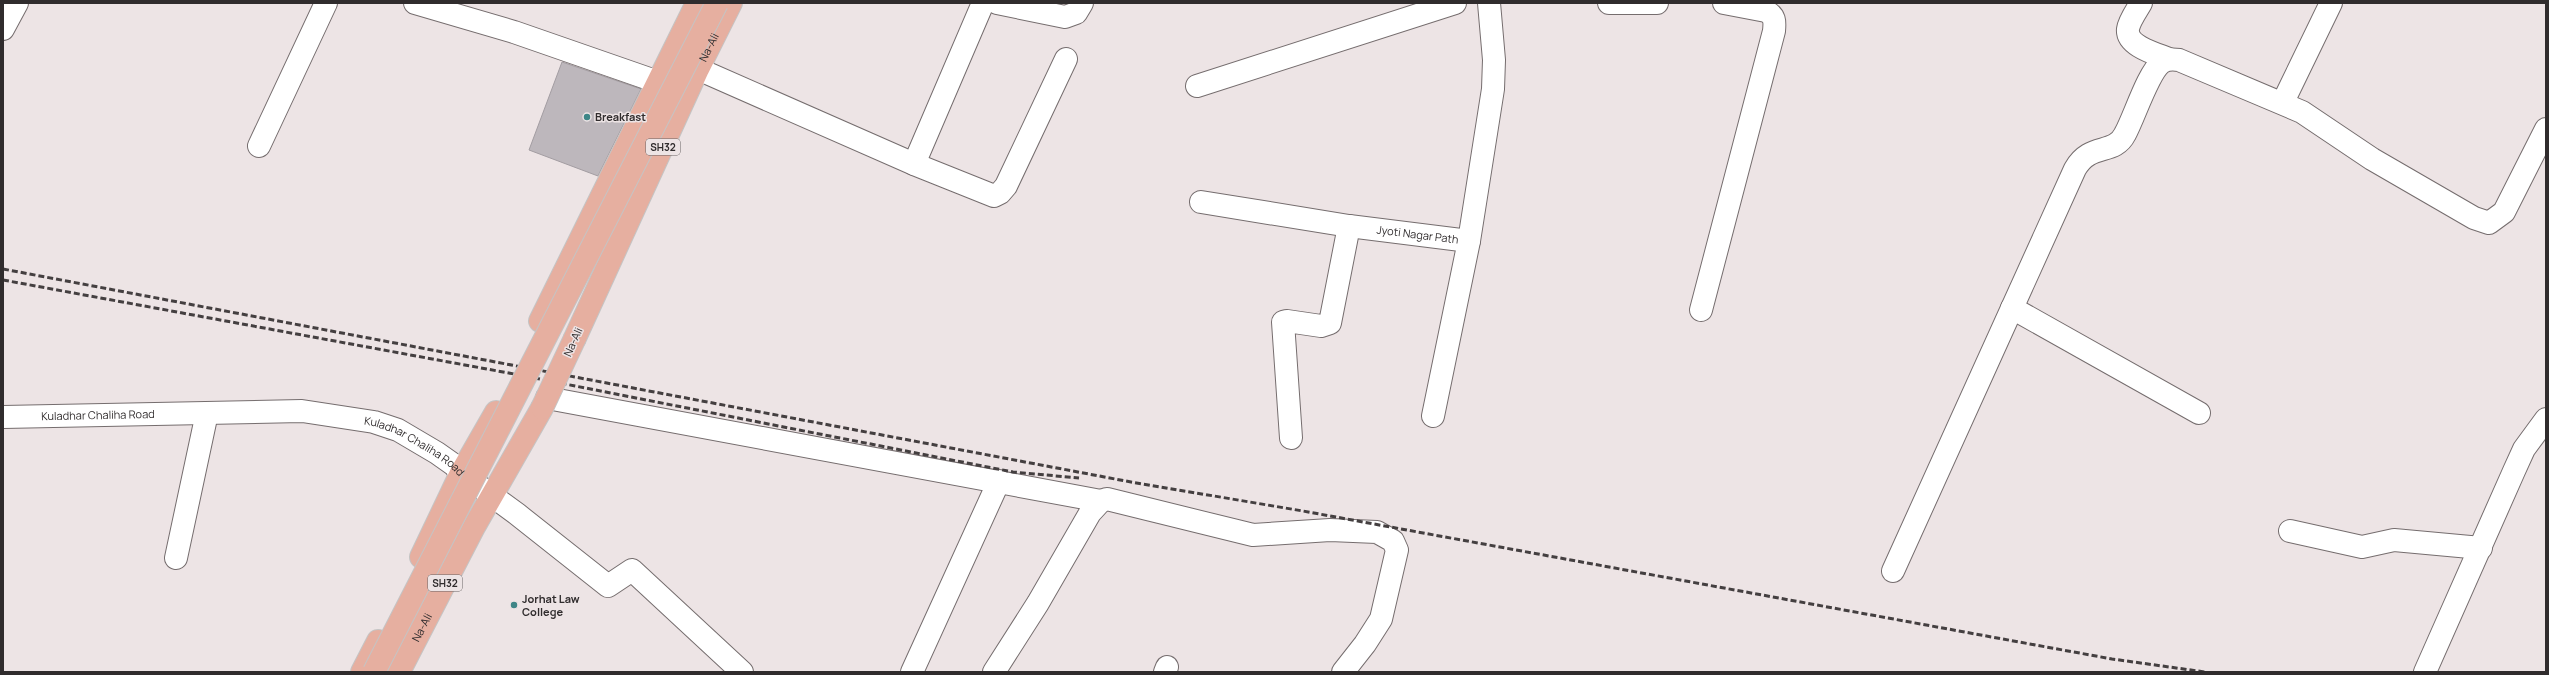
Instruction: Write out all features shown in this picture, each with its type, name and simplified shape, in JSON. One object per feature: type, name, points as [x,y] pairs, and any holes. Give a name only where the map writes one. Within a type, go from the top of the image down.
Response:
[{"type":"main road","points":[[362,672],[433,533],[461,473],[488,427],[697,3]]},
{"type":"main road","points":[[374,672],[717,3]]},
{"type":"main road","name":"Na-Ali","points":[[399,672],[474,527],[545,403],[698,69],[731,3]]},
{"type":"street","points":[[3,29],[17,3]]},
{"type":"street","points":[[259,146],[326,3]]},
{"type":"street","points":[[414,3],[514,32],[658,82]]},
{"type":"street","points":[[914,164],[983,3]]},
{"type":"street","points":[[997,3],[1065,17],[1076,13],[1082,3]]},
{"type":"street","points":[[1197,86],[1455,3]]},
{"type":"street","name":"Jyoti Nagar Path","points":[[1201,202],[1349,226],[1469,241],[1493,89],[1494,60],[1488,3]]},
{"type":"street","points":[[1609,3],[1657,3]]},
{"type":"street","points":[[1701,310],[1774,31],[1775,21],[1772,15],[1766,11],[1724,3]]},
{"type":"street","points":[[2141,3],[2128,28],[2129,35],[2138,45],[2169,59],[2179,60],[2283,102],[2302,112],[2372,159],[2474,218],[2489,223],[2504,212],[2546,129]]},
{"type":"street","points":[[2283,102],[2330,3]]},
{"type":"street","points":[[698,69],[914,164],[985,194],[994,196],[1000,193],[1066,59]]},
{"type":"street","points":[[1893,570],[2080,161],[2092,152],[2114,146],[2120,142],[2156,68],[2169,59]]},
{"type":"street","points":[[1291,438],[1283,322],[1287,321],[1321,326],[1330,323],[1349,226]]},
{"type":"street","points":[[1432,416],[1469,241]]},
{"type":"street","points":[[2012,308],[2199,413]]},
{"type":"street","points":[[545,403],[999,481],[1101,501],[1116,500],[1253,535],[1338,530],[1377,532],[1394,541],[1397,550],[1381,619],[1366,644],[1344,672]]},
{"type":"street","name":"Kuladhar Chaliha Road","points":[[3,416],[302,411],[374,422],[417,440],[454,465],[461,473],[493,496],[608,586],[632,570],[742,672]]},
{"type":"street","points":[[176,558],[207,413]]},
{"type":"street","points":[[2425,672],[2524,449],[2546,419]]},
{"type":"street","points":[[912,672],[999,481]]},
{"type":"street","points":[[994,672],[1038,602],[1090,513],[1101,501]]},
{"type":"street","points":[[2290,531],[2362,547],[2394,540],[2481,548]]},
{"type":"building","name":"Breakfast","points":[[562,62],[641,89],[598,176],[529,150]]},
{"type":"railway","points":[[3,269],[1131,482],[1303,511],[2112,659],[2205,672]]},
{"type":"railway","points":[[3,280],[514,374],[1013,472],[1079,478]]},
{"type":"place","name":"Breakfast","points":[[587,117]]},
{"type":"place","name":"Jorhat Law College","points":[[514,605]]}]
